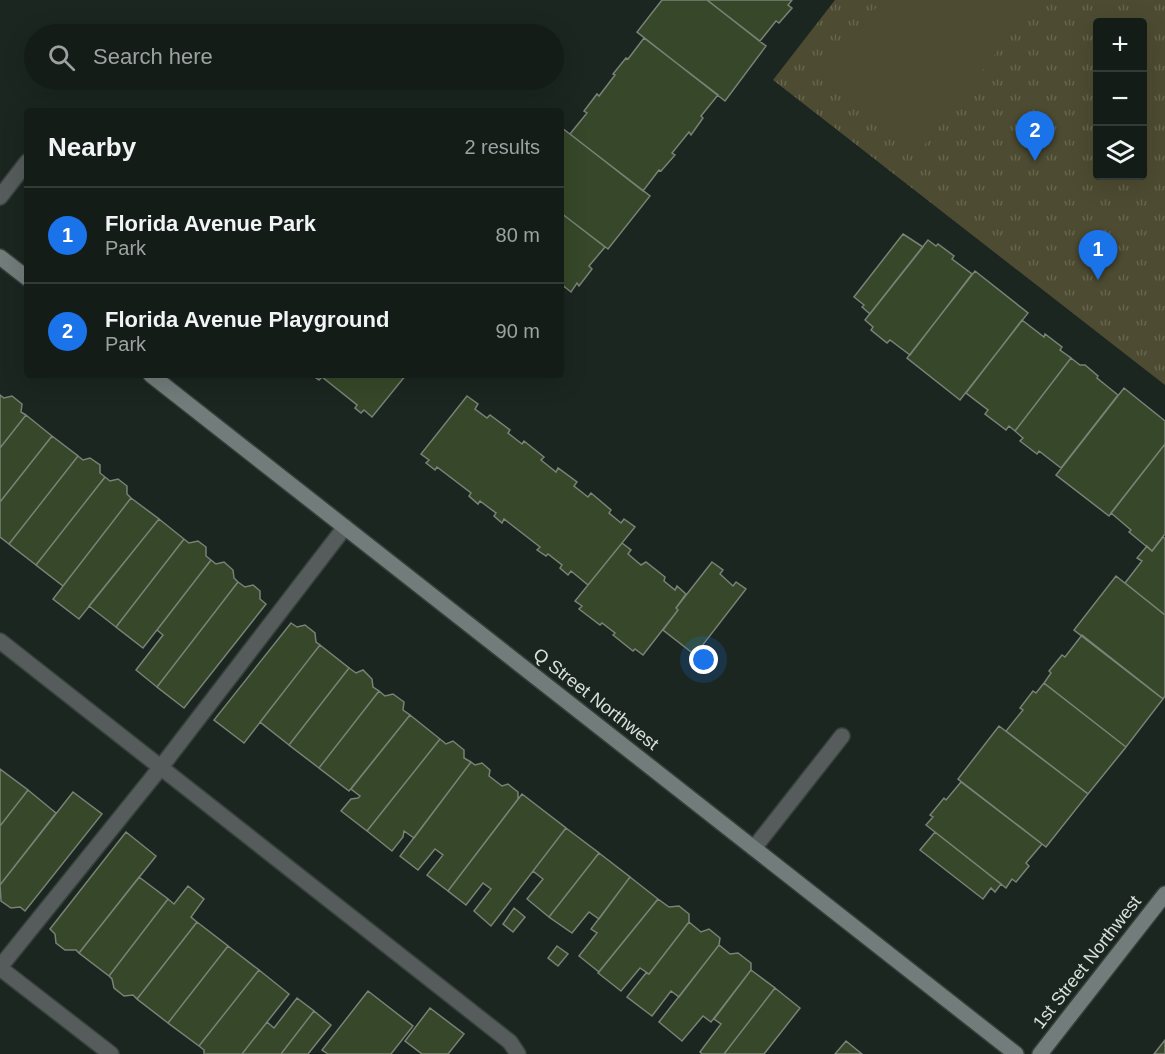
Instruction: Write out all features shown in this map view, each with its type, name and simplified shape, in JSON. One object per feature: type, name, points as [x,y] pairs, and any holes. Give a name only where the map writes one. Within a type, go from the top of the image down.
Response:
[{"type":"street","points":[[0,197],[24,166]]},
{"type":"street","points":[[0,257],[24,276]]},
{"type":"street","name":"Q Street Northwest","points":[[155,378],[1016,1054]]},
{"type":"street","points":[[111,1054],[0,968],[160,767],[345,527]]},
{"type":"street","points":[[0,641],[510,1042],[518,1054]]},
{"type":"street","points":[[754,848],[842,736]]},
{"type":"street","name":"1st Street Northwest","points":[[1040,1054],[1165,894]]},
{"type":"green space","points":[[835,0],[1165,0],[1165,385],[773,80]]},
{"type":"green space","points":[[882,0],[1037,0],[918,153],[821,79]]},
{"type":"building","points":[[662,0],[707,0],[766,46],[725,101],[637,32]]},
{"type":"building","points":[[707,0],[792,0],[788,5],[792,8],[779,23],[776,21],[760,41]]},
{"type":"building","points":[[644,38],[718,95],[701,116],[703,118],[691,135],[689,132],[672,153],[675,155],[661,171],[659,170],[643,191],[570,134],[587,113],[584,111],[597,94],[599,96],[615,75],[613,74]]},
{"type":"building","points":[[564,130],[650,196],[608,249],[564,215]]},
{"type":"building","points":[[564,215],[605,247],[589,266],[592,269],[579,286],[577,283],[571,292],[564,286]]},
{"type":"building","points":[[903,234],[923,247],[870,314],[854,297]]},
{"type":"building","points":[[928,240],[936,246],[938,244],[954,256],[952,259],[972,274],[910,355],[890,340],[887,343],[871,330],[873,327],[865,320]]},
{"type":"building","points":[[975,271],[1028,313],[960,400],[907,358]]},
{"type":"building","points":[[1022,320],[1062,347],[1060,350],[1071,358],[1015,431],[1009,426],[1006,430],[985,414],[988,410],[966,393]]},
{"type":"building","points":[[1071,358],[1080,365],[1085,365],[1118,395],[1061,468],[1039,451],[1037,454],[1020,441],[1023,438],[1015,431]]},
{"type":"building","points":[[323,378],[404,378],[372,417],[364,410],[361,413],[355,408],[357,405]]},
{"type":"building","points":[[1124,388],[1165,421],[1165,444],[1109,516],[1056,475]]},
{"type":"building","points":[[0,395],[4,398],[12,396],[22,404],[21,412],[26,415],[0,448]]},
{"type":"building","points":[[467,396],[478,404],[475,409],[487,418],[490,415],[510,430],[508,433],[522,444],[524,441],[544,457],[541,460],[556,472],[558,468],[577,482],[574,486],[588,497],[591,493],[611,510],[609,513],[621,523],[624,519],[635,527],[588,585],[571,571],[568,575],[560,568],[562,565],[548,554],[546,556],[537,550],[540,547],[504,519],[502,523],[494,516],[496,513],[480,501],[478,504],[469,496],[471,493],[437,467],[435,470],[426,463],[429,460],[421,454]]},
{"type":"building","points":[[26,415],[52,436],[0,502],[0,448]]},
{"type":"building","points":[[52,436],[78,456],[9,544],[0,537],[0,502]]},
{"type":"building","points":[[1165,444],[1165,534],[1152,551],[1111,513]]},
{"type":"building","points":[[78,456],[83,460],[90,458],[100,465],[100,473],[105,477],[36,565],[9,544]]},
{"type":"building","points":[[105,477],[110,481],[118,479],[127,486],[127,494],[131,498],[63,586],[36,565]]},
{"type":"building","points":[[131,498],[159,519],[79,619],[53,599]]},
{"type":"building","points":[[159,519],[184,539],[116,627],[89,606]]},
{"type":"building","points":[[1163,537],[1165,538],[1165,615],[1125,583],[1142,561],[1137,558],[1147,546],[1152,551]]},
{"type":"building","points":[[184,539],[189,543],[198,541],[206,547],[206,556],[211,560],[143,648],[116,627]]},
{"type":"building","points":[[622,543],[631,550],[628,554],[641,565],[646,562],[665,577],[664,581],[675,590],[677,586],[686,594],[676,608],[678,610],[643,655],[635,649],[633,651],[613,635],[615,633],[579,609],[582,606],[575,601]]},
{"type":"building","points":[[211,560],[216,564],[224,562],[233,570],[234,578],[238,582],[157,687],[136,670],[163,635],[157,630]]},
{"type":"building","points":[[712,562],[723,570],[720,574],[733,586],[736,582],[746,589],[695,655],[663,630],[678,610],[676,608]]},
{"type":"building","points":[[1116,576],[1165,615],[1165,696],[1163,699],[1074,630]]},
{"type":"building","points":[[238,582],[245,587],[253,585],[260,591],[260,599],[266,604],[184,708],[157,687]]},
{"type":"building","points":[[291,623],[297,627],[305,625],[315,633],[316,642],[320,645],[244,743],[214,720]]},
{"type":"building","points":[[1082,635],[1163,699],[1126,747],[1044,683],[1051,673],[1049,671],[1062,655],[1065,657]]},
{"type":"building","points":[[320,645],[349,668],[289,745],[260,722]]},
{"type":"building","points":[[349,668],[356,673],[363,670],[372,679],[373,687],[379,691],[319,768],[289,745]]},
{"type":"building","points":[[1044,683],[1126,747],[1088,794],[1006,731],[1023,710],[1020,708],[1033,691],[1036,693]]},
{"type":"building","points":[[379,691],[385,696],[393,694],[404,702],[403,710],[410,715],[349,791],[319,768]]},
{"type":"building","points":[[410,715],[440,739],[367,831],[341,811],[351,799],[360,796],[351,789]]},
{"type":"building","points":[[999,726],[1088,794],[1046,847],[958,779]]},
{"type":"building","points":[[440,739],[446,744],[453,741],[464,750],[464,758],[471,762],[414,838],[404,831],[403,837],[392,851],[367,831]]},
{"type":"building","points":[[471,762],[475,765],[482,763],[490,770],[489,776],[502,786],[508,784],[518,792],[518,799],[448,891],[427,875],[443,855],[435,849],[418,870],[400,856]]},
{"type":"building","points":[[0,769],[28,790],[0,826]]},
{"type":"building","points":[[961,782],[1042,844],[1026,863],[1029,866],[1016,882],[1012,879],[1006,888],[926,825],[933,817],[930,815]]},
{"type":"building","points":[[28,790],[56,813],[0,885],[0,826]]},
{"type":"building","points":[[73,792],[102,814],[25,911],[20,907],[11,908],[1,901],[0,885]]},
{"type":"building","points":[[522,794],[566,828],[491,926],[474,911],[491,889],[483,883],[466,905],[448,891]]},
{"type":"building","points":[[566,828],[599,853],[549,917],[527,899],[543,879],[533,871]]},
{"type":"building","points":[[126,832],[156,856],[79,953],[76,950],[65,950],[56,943],[55,934],[50,929]]},
{"type":"building","points":[[935,832],[1001,884],[995,892],[991,888],[983,899],[920,850]]},
{"type":"building","points":[[599,853],[630,877],[599,919],[589,912],[572,933],[549,917]]},
{"type":"building","points":[[139,877],[168,899],[109,976],[79,953]]},
{"type":"building","points":[[630,877],[658,899],[599,972],[579,956],[597,933],[591,929]]},
{"type":"building","points":[[188,886],[204,899],[191,917],[197,922],[137,999],[133,995],[124,996],[114,988],[109,976],[168,899],[174,904]]},
{"type":"building","points":[[658,899],[669,907],[679,906],[689,914],[689,922],[649,974],[640,968],[621,991],[598,973]]},
{"type":"building","points":[[514,908],[525,917],[513,932],[503,924]]},
{"type":"building","points":[[197,922],[228,946],[168,1023],[137,999]]},
{"type":"building","points":[[689,922],[701,932],[709,929],[720,938],[719,945],[679,997],[671,991],[652,1016],[627,997],[646,973],[649,974]]},
{"type":"building","points":[[719,945],[730,954],[738,953],[751,963],[751,970],[711,1022],[703,1016],[682,1041],[659,1022]]},
{"type":"building","points":[[228,946],[259,970],[199,1046],[168,1023]]},
{"type":"building","points":[[557,946],[568,954],[558,966],[548,958]]},
{"type":"building","points":[[259,970],[289,994],[242,1054],[204,1054],[204,1050],[199,1046]]},
{"type":"building","points":[[751,970],[775,988],[724,1054],[702,1054],[700,1052],[721,1024],[714,1019]]},
{"type":"building","points":[[775,988],[800,1008],[764,1054],[724,1054]]},
{"type":"building","points":[[368,991],[413,1026],[391,1054],[328,1054],[322,1050]]},
{"type":"building","points":[[297,998],[314,1011],[281,1054],[242,1054],[267,1022],[274,1028]]},
{"type":"building","points":[[430,1008],[464,1034],[448,1054],[422,1054],[405,1041]]},
{"type":"building","points":[[314,1011],[331,1025],[308,1054],[281,1054]]},
{"type":"building","points":[[1165,1040],[1165,1054],[1154,1054]]},
{"type":"building","points":[[846,1041],[862,1054],[835,1054]]},
{"type":"place","name":"Florida Avenue Playground","points":[[1035,161]]},
{"type":"place","name":"Florida Avenue Park","points":[[1098,280]]}]
